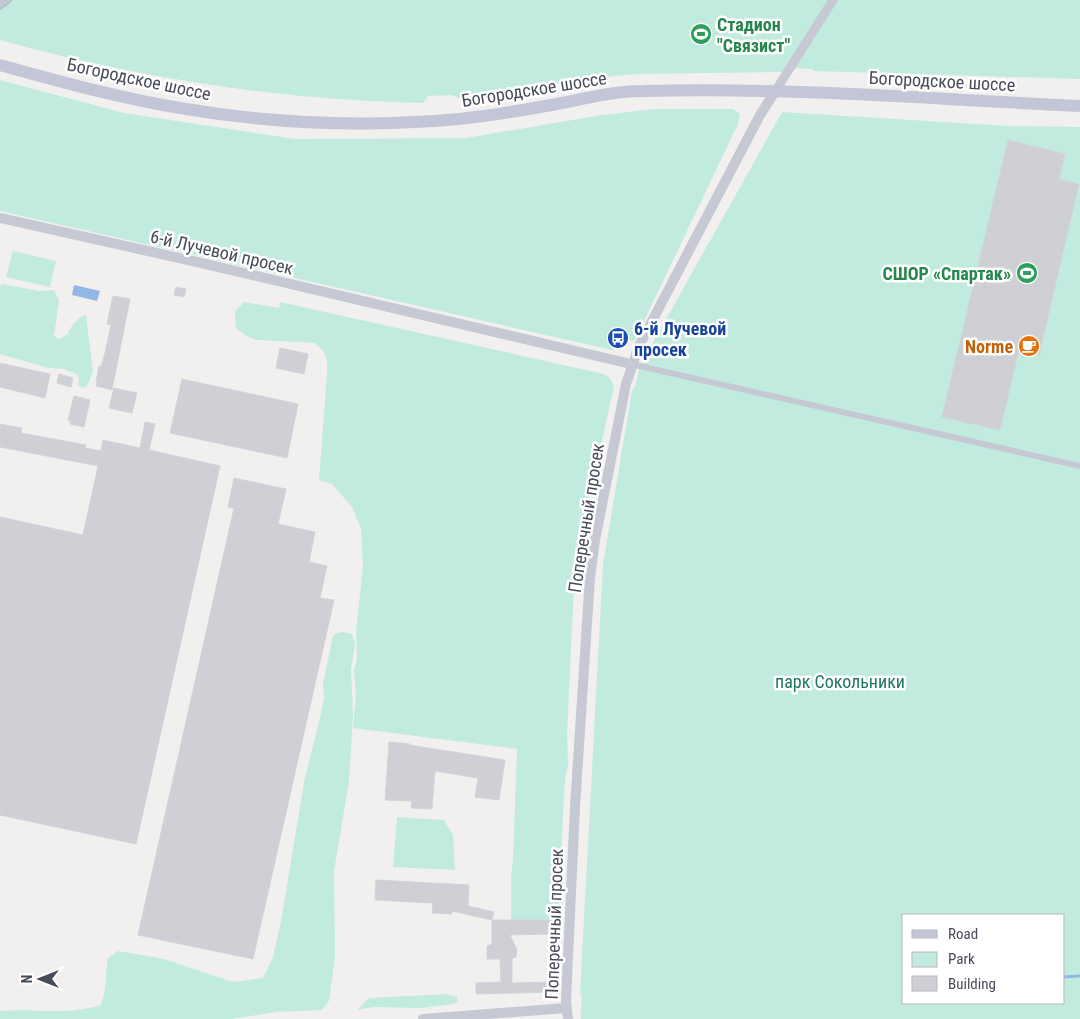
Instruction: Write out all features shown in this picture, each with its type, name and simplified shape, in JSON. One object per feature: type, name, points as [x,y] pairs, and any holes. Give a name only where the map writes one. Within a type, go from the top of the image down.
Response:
[{"type":"main road","name":"Богородское шоссе","points":[[0,65],[76,86],[129,98],[186,109],[281,120],[396,122],[457,119],[638,91],[776,90],[1080,106]]},
{"type":"street","points":[[0,5],[7,0]]},
{"type":"street","points":[[776,90],[833,0]]},
{"type":"street","name":"Поперечный просек","points":[[568,1019],[566,1008],[575,807],[590,577],[595,540],[626,384],[631,364],[643,337],[760,115],[776,90]]},
{"type":"street","name":"6-й Лучевой просек","points":[[0,218],[1080,466]]},
{"type":"street","points":[[423,1019],[566,1008]]},
{"type":"green space","points":[[0,0],[1080,0],[1080,79],[813,71],[813,69],[786,68],[783,72],[638,74],[592,78],[544,87],[458,98],[452,95],[428,96],[423,103],[369,101],[262,92],[209,85],[104,65],[0,40]]},
{"type":"green space","points":[[0,80],[124,113],[296,139],[466,138],[602,115],[653,109],[733,109],[740,114],[738,124],[635,340],[622,341],[612,350],[0,211]]},
{"type":"green space","name":"парк Сокольники","points":[[782,112],[1009,126],[1080,127],[1080,1019],[581,1019],[582,999],[580,992],[603,565],[632,390],[635,387],[640,366]]},
{"type":"green space","points":[[13,251],[56,261],[50,287],[6,277]]},
{"type":"green space","points":[[2,284],[39,291],[54,290],[59,300],[54,336],[59,339],[68,334],[75,322],[86,315],[93,371],[87,386],[83,388],[78,385],[78,375],[64,369],[48,368],[0,354],[0,287]]},
{"type":"green space","points":[[244,302],[279,308],[280,302],[604,374],[610,378],[614,386],[575,564],[567,734],[568,765],[565,780],[558,913],[551,920],[511,921],[511,876],[517,749],[353,728],[356,697],[354,670],[357,659],[356,631],[363,566],[361,529],[352,507],[332,484],[319,480],[327,361],[323,350],[314,343],[256,340],[245,335],[236,328],[235,311]]},
{"type":"green space","points":[[343,632],[352,634],[355,645],[351,669],[353,715],[349,781],[334,871],[335,956],[329,1001],[322,1010],[277,1012],[231,1019],[0,1019],[0,1011],[63,1011],[101,1005],[108,958],[118,951],[164,959],[233,982],[263,978],[273,957],[281,922],[304,782],[324,698],[323,684],[333,636]]},
{"type":"green space","points":[[397,817],[444,820],[453,835],[455,870],[393,867]]},
{"type":"green space","points":[[447,994],[457,997],[458,1002],[421,1008],[373,1007],[357,1010],[369,998]]},
{"type":"water","points":[[74,285],[100,291],[97,301],[72,295]]},
{"type":"building","name":"СШОР «Спартак»","points":[[1008,140],[1065,154],[1059,179],[1079,184],[1039,355],[1019,350],[1000,430],[942,417]]},
{"type":"building","points":[[176,287],[186,289],[184,297],[174,295]]},
{"type":"building","points":[[113,296],[130,299],[112,390],[96,386],[96,382],[111,325],[107,324]]},
{"type":"building","points":[[280,348],[308,354],[304,374],[276,368]]},
{"type":"building","points":[[0,363],[50,374],[45,398],[0,387]]},
{"type":"building","points":[[59,374],[73,378],[71,387],[57,383]]},
{"type":"building","points":[[182,379],[298,404],[287,458],[170,433]]},
{"type":"building","points":[[114,388],[137,393],[132,413],[109,408]]},
{"type":"building","points":[[74,396],[90,400],[84,427],[70,424],[71,421],[68,420]]},
{"type":"building","points":[[145,422],[155,424],[149,450],[220,466],[136,844],[0,815],[0,517],[83,535],[98,466],[0,447],[0,424],[22,428],[21,433],[86,445],[85,448],[101,451],[103,440],[140,448]]},
{"type":"building","points":[[234,478],[286,489],[278,524],[315,532],[309,562],[327,566],[320,598],[334,600],[253,959],[138,935],[234,508],[228,507]]},
{"type":"building","points":[[389,742],[505,760],[499,800],[475,797],[478,778],[435,771],[432,809],[411,808],[412,801],[385,800]]},
{"type":"building","points":[[376,880],[469,885],[468,906],[494,912],[492,920],[452,911],[452,914],[432,913],[433,903],[375,900]]},
{"type":"building","points":[[492,920],[551,920],[551,934],[510,935],[517,950],[516,957],[512,959],[512,983],[552,982],[553,992],[476,994],[476,983],[501,982],[500,959],[487,959],[487,946],[492,944]]},
{"type":"waterway","points":[[1065,977],[1080,976]]},
{"type":"tram line","points":[[0,9],[12,0]]},
{"type":"place","name":"Стадион \"Связист\"","points":[[701,34]]},
{"type":"place","name":"СШОР «Спартак»","points":[[1027,273]]},
{"type":"place","name":"6-й Лучевой просек","points":[[618,338]]},
{"type":"place","name":"Norme","points":[[1029,346]]}]
